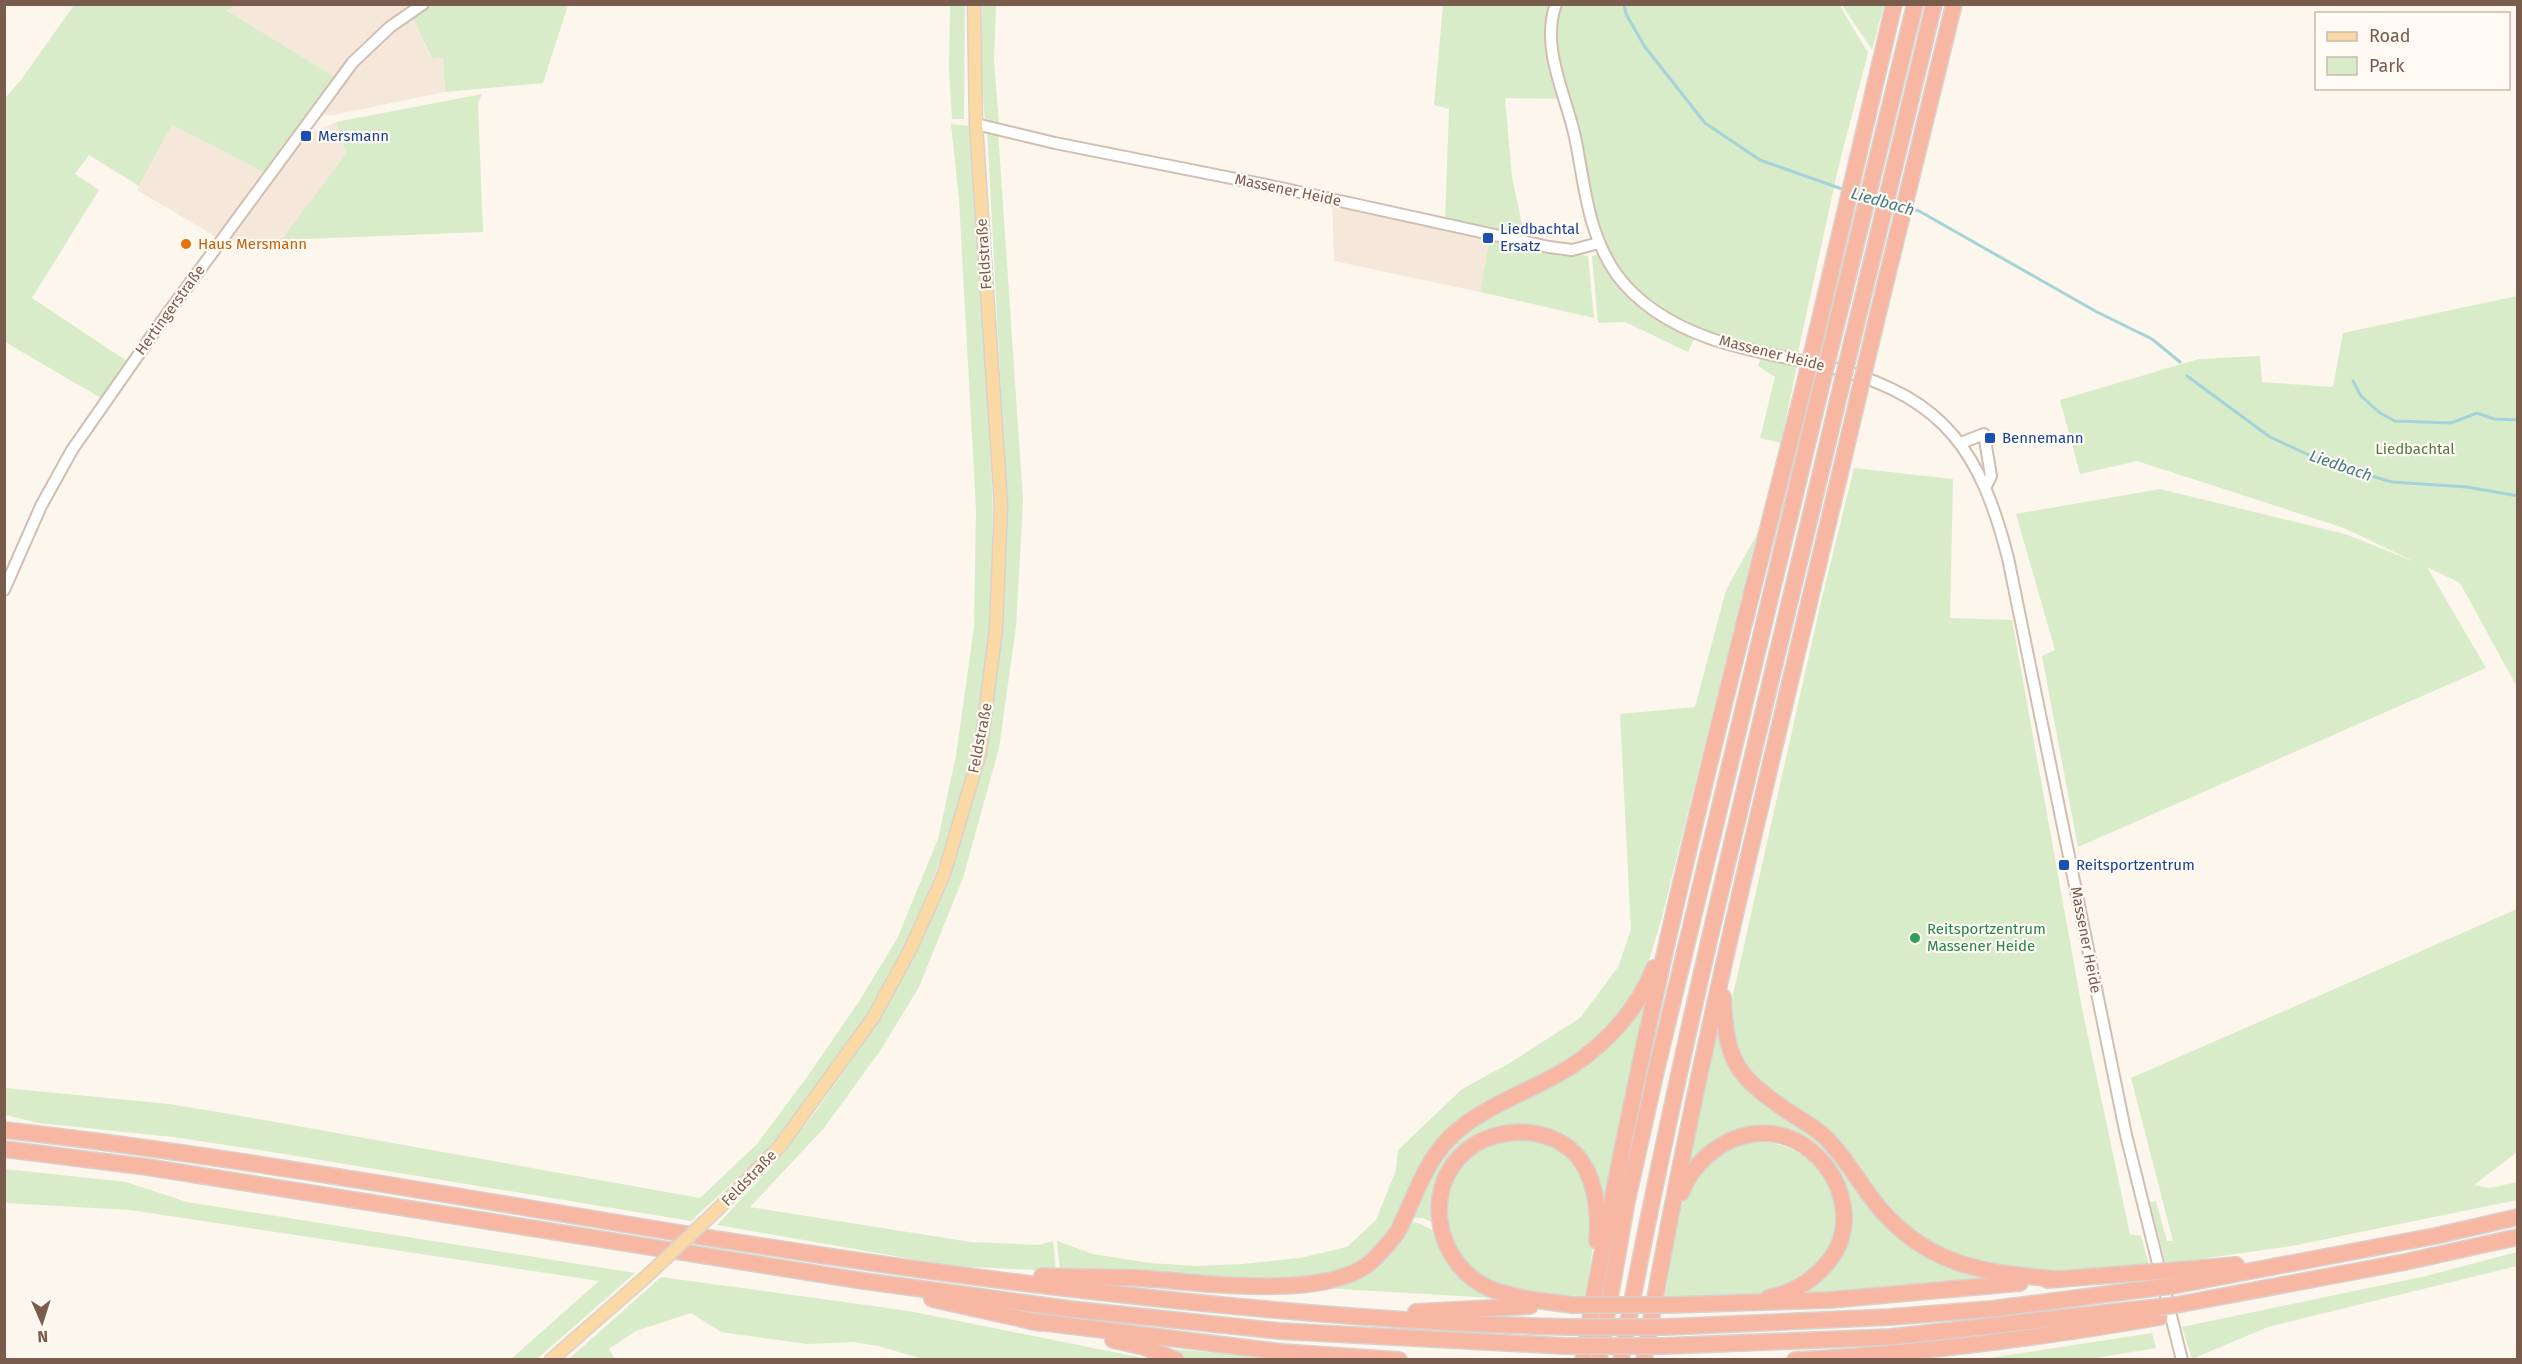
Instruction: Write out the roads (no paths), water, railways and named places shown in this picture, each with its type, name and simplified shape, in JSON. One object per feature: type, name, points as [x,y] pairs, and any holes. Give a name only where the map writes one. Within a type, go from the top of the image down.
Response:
[{"type":"highway","points":[[1583,1359],[1595,1289],[1670,929],[1806,378],[1894,4]]},
{"type":"highway","points":[[1599,1359],[1627,1201],[1657,1067],[1915,4]]},
{"type":"highway","points":[[1621,1359],[1650,1202],[1677,1077],[1934,4]]},
{"type":"highway","points":[[1644,1359],[1667,1229],[1730,942],[1859,393],[1954,4]]},
{"type":"highway","points":[[951,1274],[1138,1278],[1233,1286],[1304,1285],[1347,1276],[1374,1260],[1398,1231],[1434,1154],[1458,1128],[1495,1104],[1551,1078],[1585,1057],[1623,1021],[1651,977],[1670,929]]},
{"type":"highway","points":[[1730,942],[1723,996],[1725,1033],[1729,1050],[1740,1071],[1758,1090],[1825,1136],[1890,1221],[1917,1244],[1943,1258],[1972,1269],[2004,1275],[2058,1279]]},
{"type":"highway","points":[[4,1130],[309,1173],[951,1274],[1237,1307],[1357,1316],[1568,1327],[1666,1327],[1795,1322],[1991,1309],[2154,1288],[2170,1278]]},
{"type":"highway","points":[[1572,1305],[1533,1300],[1490,1289],[1457,1265],[1442,1236],[1438,1217],[1443,1185],[1449,1172],[1466,1151],[1497,1134],[1533,1132],[1565,1145],[1577,1156],[1589,1177],[1596,1205],[1598,1226],[1595,1289]]},
{"type":"highway","points":[[1667,1229],[1686,1179],[1713,1149],[1737,1136],[1767,1133],[1795,1140],[1815,1154],[1832,1173],[1842,1196],[1844,1216],[1842,1238],[1833,1256],[1821,1271],[1803,1285],[1772,1298],[1728,1304]]},
{"type":"highway","points":[[4,1149],[147,1167],[864,1281],[1070,1309],[1279,1331],[1564,1346],[1663,1346],[1891,1337],[2159,1312]]},
{"type":"highway","points":[[1357,1316],[1505,1306],[1728,1304],[1829,1300],[2150,1272],[2170,1278],[2308,1261],[2517,1217]]},
{"type":"highway","points":[[1932,1359],[2517,1237]]},
{"type":"highway","points":[[864,1281],[1144,1347],[1176,1359]]},
{"type":"highway","points":[[1030,1321],[1281,1352],[1399,1359]]},
{"type":"highway","points":[[1795,1359],[1890,1355],[2020,1341]]},
{"type":"main road","name":"Feldstraße","points":[[551,1359],[648,1275],[780,1146],[873,1018],[911,948],[944,874],[980,753],[996,629],[1000,505],[976,124],[974,4]]},
{"type":"street","name":"Hertingerstraße","points":[[4,590],[51,487],[72,450],[118,382],[339,79],[370,44],[423,4]]},
{"type":"street","name":"Massener Heide","points":[[1556,4],[1551,30],[1553,58],[1574,134],[1590,219],[1599,243],[1626,286],[1665,318],[1720,341],[1838,370],[1884,385],[1926,409],[1949,428],[1961,443],[1986,486],[2008,558],[2126,1135],[2182,1359]]},
{"type":"street","name":"Massener Heide","points":[[976,124],[1055,143],[1291,190],[1549,247],[1572,250],[1599,243]]},
{"type":"street","name":"Massener Heide","points":[[1961,443],[1983,434],[1991,476],[1986,486]]},
{"type":"waterway","name":"Liedbach","points":[[1624,4],[1626,14],[1645,47],[1705,123],[1760,160],[1845,190]]},
{"type":"waterway","name":"Liedbach","points":[[1909,208],[1919,211],[2097,312],[2152,339],[2180,362]]},
{"type":"waterway","name":"Liedbach","points":[[2187,376],[2270,437],[2324,462],[2392,482],[2467,487],[2518,496]]},
{"type":"waterway","points":[[2353,381],[2361,396],[2380,413],[2395,421],[2451,423],[2477,413],[2494,419],[2518,420]]},
{"type":"place","name":"Mersmann","points":[[306,136]]},
{"type":"place","name":"Liedbachtal Ersatz","points":[[1488,238]]},
{"type":"place","name":"Haus Mersmann","points":[[186,244]]},
{"type":"place","name":"Bennemann","points":[[1990,438]]},
{"type":"place","name":"Reitsportzentrum","points":[[2064,865]]},
{"type":"place","name":"Reitsportzentrum Massener Heide","points":[[1915,938]]},
{"type":"park label","name":"Liedbachtal","points":[[2415,449]]}]
